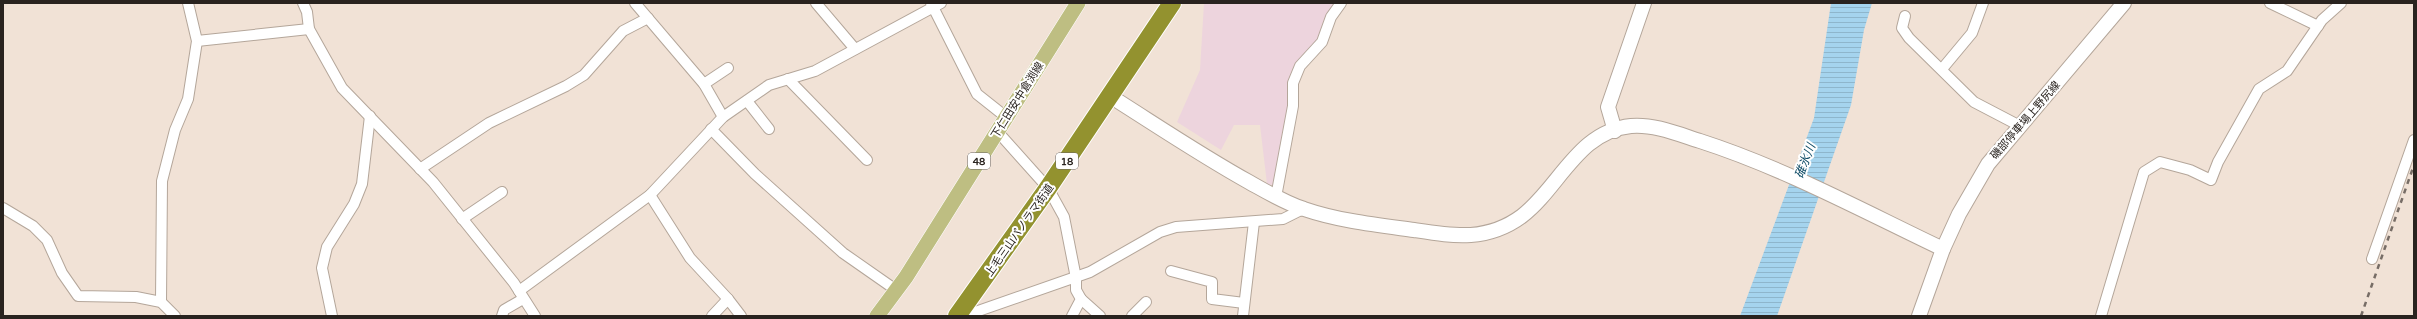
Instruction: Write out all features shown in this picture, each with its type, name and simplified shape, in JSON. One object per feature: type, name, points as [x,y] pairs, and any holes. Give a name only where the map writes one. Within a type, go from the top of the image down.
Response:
[{"type":"highway","name":"上毛三山パノラマ街道","points":[[957,316],[1048,188],[1172,3]]},
{"type":"main road","name":"下仁田安中倉渕線","points":[[877,316],[896,290],[1078,3]]},
{"type":"street","points":[[161,302],[162,181],[175,130],[188,99],[197,41],[188,3]]},
{"type":"street","points":[[303,3],[307,12],[309,29],[342,88],[420,169],[462,219],[521,295],[535,316]]},
{"type":"street","points":[[635,3],[704,84],[724,118]]},
{"type":"street","points":[[816,3],[855,49]]},
{"type":"street","points":[[1276,197],[1293,106],[1293,83],[1300,66],[1322,42],[1331,17],[1341,3]]},
{"type":"street","points":[[1615,131],[1608,107],[1644,3]]},
{"type":"street","points":[[1942,70],[1972,33],[1983,3]]},
{"type":"street","name":"磯部停車場上野尻線","points":[[1919,316],[1943,248],[1959,214],[1988,164],[2124,3]]},
{"type":"street","points":[[2270,3],[2318,26]]},
{"type":"street","points":[[2101,316],[2144,172],[2160,162],[2190,170],[2211,180],[2218,162],[2260,89],[2287,71],[2318,26],[2341,3]]},
{"type":"street","points":[[502,316],[504,310],[521,295],[650,195],[676,170],[711,129],[747,100],[769,85],[815,71],[935,5],[977,94],[1006,117]]},
{"type":"street","points":[[1905,16],[1902,28],[1909,38],[1974,102],[2020,126]]},
{"type":"street","points":[[420,169],[488,123],[566,86],[584,75],[623,31],[648,18]]},
{"type":"street","points":[[197,41],[309,29]]},
{"type":"street","points":[[704,84],[728,68]]},
{"type":"street","points":[[788,79],[867,160]]},
{"type":"street","points":[[1110,96],[1230,172],[1276,197],[1303,209],[1359,222],[1447,235],[1475,236],[1502,227],[1522,216],[1576,156],[1593,142],[1615,131],[1631,126],[1670,131],[1728,150],[1840,199],[1943,248]]},
{"type":"street","points":[[747,100],[769,129]]},
{"type":"street","points":[[332,316],[322,268],[327,246],[354,204],[362,184],[370,116]]},
{"type":"street","points":[[711,129],[755,174],[843,253],[896,290]]},
{"type":"street","points":[[997,131],[1048,188],[1064,217],[1076,278],[1076,290],[1081,299],[1100,316]]},
{"type":"street","points":[[2372,259],[2414,140]]},
{"type":"street","points":[[462,219],[502,192]]},
{"type":"street","points":[[650,195],[690,258],[728,299],[741,316]]},
{"type":"street","points":[[3,208],[33,226],[47,240],[62,273],[78,296],[136,297],[161,302],[175,316]]},
{"type":"street","points":[[964,316],[1090,272],[1160,232],[1176,227],[1283,219],[1303,209]]},
{"type":"street","points":[[1243,316],[1254,222]]},
{"type":"street","points":[[1171,271],[1212,282],[1212,299],[1244,304]]},
{"type":"street","points":[[712,316],[728,299]]},
{"type":"street","points":[[1072,316],[1081,299]]},
{"type":"street","points":[[1132,316],[1146,302]]},
{"type":"shaded area","points":[[1204,3],[1338,3],[1320,40],[1299,64],[1277,186],[1267,184],[1260,125],[1234,125],[1221,150],[1177,122],[1200,70]]},
{"type":"water","name":"碓氷川","points":[[1831,3],[1872,3],[1864,30],[1851,105],[1777,316],[1740,316],[1814,118]]},
{"type":"railway","points":[[2361,316],[2414,165]]}]
